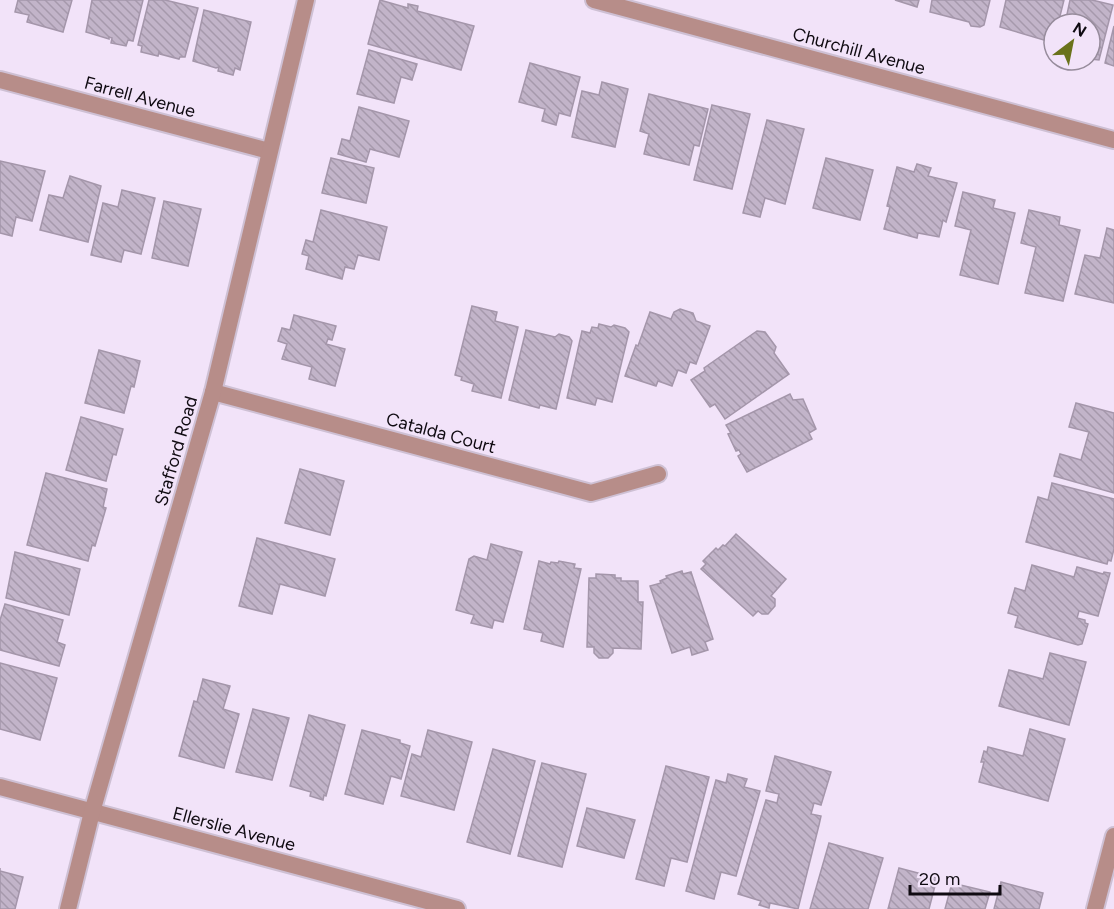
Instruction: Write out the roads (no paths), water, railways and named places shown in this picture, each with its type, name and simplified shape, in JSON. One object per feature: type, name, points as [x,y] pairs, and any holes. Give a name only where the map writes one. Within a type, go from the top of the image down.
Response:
[{"type":"street","name":"Stafford Road","points":[[68,909],[92,812],[213,392],[306,0]]},
{"type":"street","name":"Churchill Avenue","points":[[594,0],[1114,140]]},
{"type":"street","name":"Farrell Avenue","points":[[0,80],[269,151]]},
{"type":"street","name":"Catalda Court","points":[[213,392],[591,493],[658,474]]},
{"type":"street","name":"Ellerslie Avenue","points":[[0,787],[457,909]]},
{"type":"street","points":[[1095,909],[1114,836]]}]
